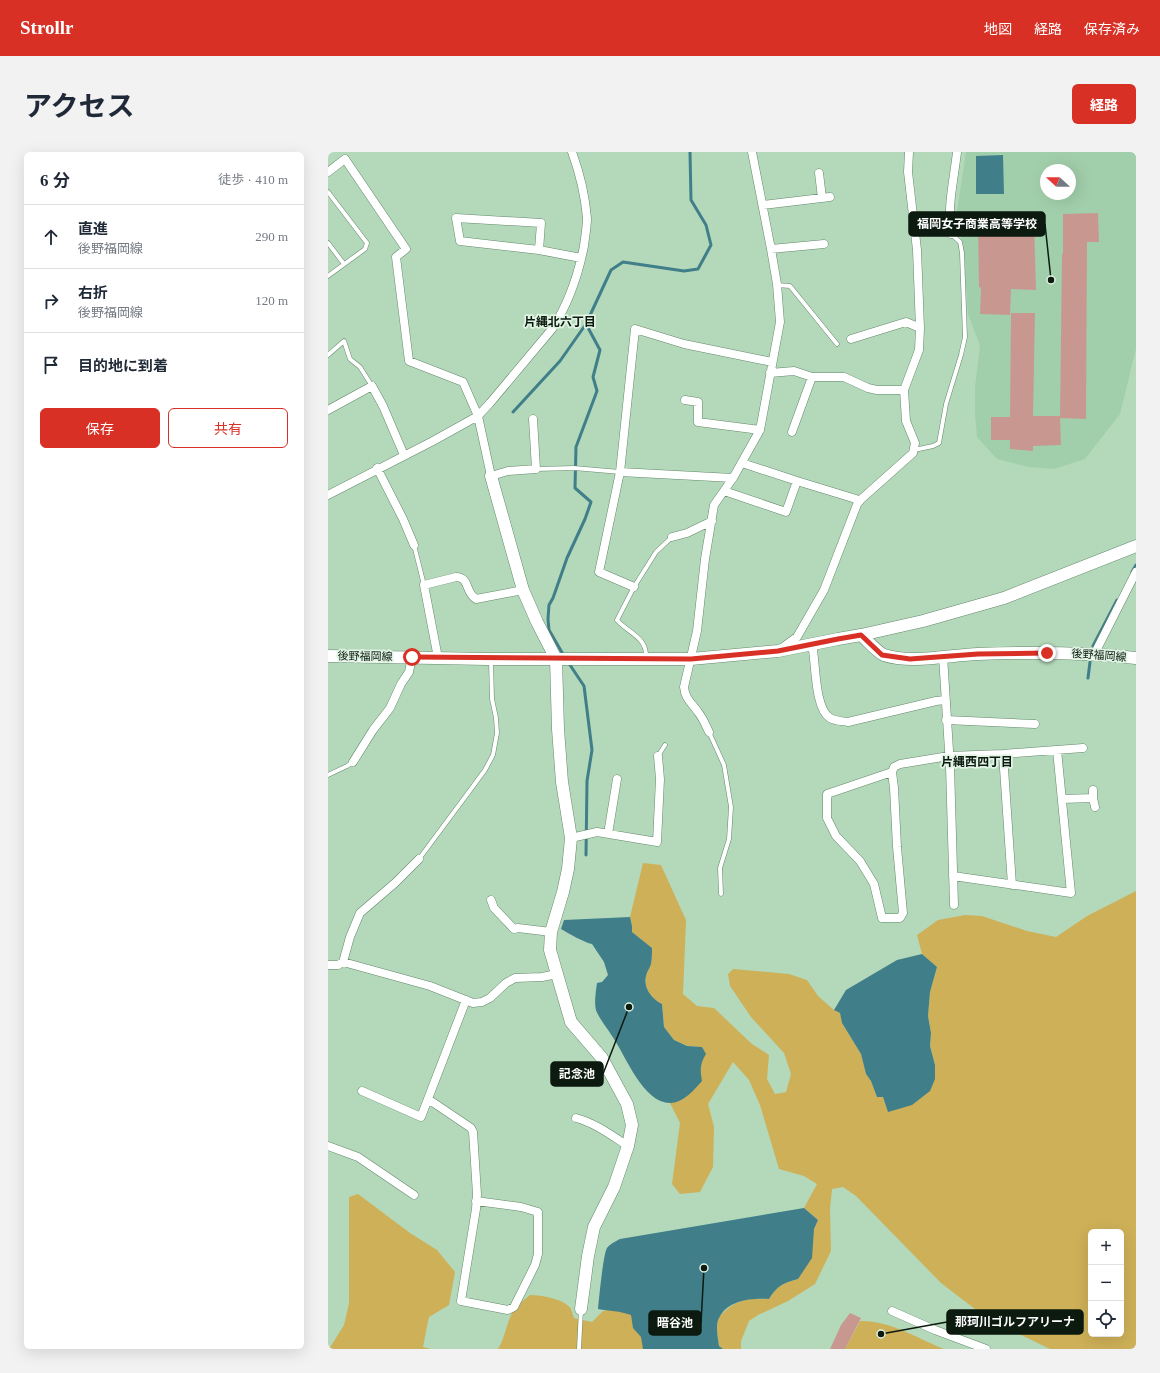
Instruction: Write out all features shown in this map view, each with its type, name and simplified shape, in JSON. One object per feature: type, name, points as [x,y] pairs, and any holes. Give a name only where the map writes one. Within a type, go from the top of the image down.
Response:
[{"type":"street","points":[[328,495],[478,416],[536,349],[560,316],[574,285],[581,258],[587,220],[583,186],[572,152]]},
{"type":"street","points":[[709,732],[699,713],[688,701],[684,687],[697,631],[705,559],[714,505],[733,478],[760,430],[780,322],[777,284],[752,152]]},
{"type":"street","points":[[778,651],[797,637],[824,590],[860,501],[882,479],[904,462],[914,450],[915,443],[906,421],[904,390],[919,350],[920,328],[917,250],[908,172],[909,152]]},
{"type":"street","points":[[951,234],[949,223],[957,152]]},
{"type":"street","points":[[328,172],[345,159],[406,249],[396,257],[409,361],[463,382],[478,416],[491,476],[523,590],[556,659],[561,775],[571,838],[568,869],[551,932],[550,950],[571,1022],[602,1058],[627,1104],[632,1124],[628,1146],[614,1187],[594,1227],[588,1256],[581,1309]]},
{"type":"street","points":[[763,205],[826,198],[819,173]]},
{"type":"street","points":[[539,250],[540,223],[456,218],[460,242],[539,250],[581,258]]},
{"type":"street","points":[[771,249],[824,244]]},
{"type":"street","points":[[851,339],[906,322],[920,328]]},
{"type":"street","points":[[634,587],[599,572],[620,472],[635,329],[684,344],[772,362]]},
{"type":"street","points":[[770,373],[794,371],[812,377],[844,377],[868,388],[877,390],[904,390]]},
{"type":"street","points":[[792,432],[812,377]]},
{"type":"street","points":[[328,410],[372,386],[383,406],[404,455]]},
{"type":"street","points":[[685,400],[698,402],[698,422],[760,430]]},
{"type":"street","points":[[491,476],[508,470],[536,469],[533,419]]},
{"type":"street","points":[[742,463],[860,501]]},
{"type":"street","points":[[377,468],[403,519],[414,545]]},
{"type":"street","points":[[620,472],[733,478]]},
{"type":"street","points":[[724,491],[786,512],[797,481]]},
{"type":"street","points":[[672,537],[687,533],[712,521]]},
{"type":"street","points":[[861,635],[923,621],[1004,598],[1136,546]]},
{"type":"street","points":[[1095,653],[1136,572]]},
{"type":"street","points":[[438,658],[424,585],[461,577],[466,580],[472,597],[476,599],[523,590]]},
{"type":"street","name":"後野福岡線","points":[[328,656],[691,659],[778,651],[861,635],[882,655],[910,659],[986,654],[1095,653],[1136,658]]},
{"type":"street","points":[[812,644],[820,704],[828,717],[848,722],[945,700]]},
{"type":"street","points":[[943,656],[949,756],[954,906]]},
{"type":"street","points":[[353,762],[373,730],[390,708],[408,672],[412,657]]},
{"type":"street","points":[[946,720],[1035,724]]},
{"type":"street","points":[[892,772],[827,794],[827,818],[836,836],[860,861],[874,884],[882,918],[900,918],[903,913],[892,772],[894,767],[900,764],[949,756],[1003,754],[1083,748]]},
{"type":"street","points":[[953,876],[1071,893],[1057,750]]},
{"type":"street","points":[[1003,754],[1012,884]]},
{"type":"street","points":[[571,838],[592,832],[657,842],[660,798],[658,756]]},
{"type":"street","points":[[608,834],[617,779]]},
{"type":"street","points":[[1062,799],[1093,794],[1095,807]]},
{"type":"street","points":[[328,965],[338,965],[343,962],[350,937],[360,913],[395,883],[419,859]]},
{"type":"street","points":[[491,900],[494,908],[514,930],[518,928],[551,932]]},
{"type":"street","points":[[343,962],[430,986],[473,1003],[482,1002],[490,998],[506,983],[515,978],[542,977],[556,974]]},
{"type":"street","points":[[362,1091],[421,1117],[466,1000]]},
{"type":"street","points":[[428,1099],[471,1128],[473,1132],[476,1201],[461,1301],[508,1310],[514,1307],[517,1302],[538,1254],[538,1212],[521,1207],[476,1201]]},
{"type":"street","points":[[576,1118],[585,1120],[628,1146]]},
{"type":"street","points":[[328,1146],[358,1157],[414,1195]]},
{"type":"street","points":[[892,1311],[935,1330],[986,1349]]},
{"type":"lane","points":[[328,192],[367,243],[365,249],[328,276]]},
{"type":"lane","points":[[914,450],[933,446],[939,443],[946,404],[965,337],[962,253],[960,242],[951,234]]},
{"type":"lane","points":[[328,243],[344,264]]},
{"type":"lane","points":[[777,284],[790,286],[837,344]]},
{"type":"lane","points":[[328,355],[344,341],[350,359],[360,367],[372,386]]},
{"type":"lane","points":[[536,469],[574,468],[620,472]]},
{"type":"lane","points":[[646,659],[647,650],[644,643],[621,625],[617,620],[634,587],[656,552],[672,537]]},
{"type":"lane","points":[[414,545],[424,585]]},
{"type":"lane","points":[[419,859],[485,770],[493,755],[497,733],[492,699],[491,658]]},
{"type":"lane","points":[[709,732],[724,766],[731,807],[729,840],[720,868],[721,894]]},
{"type":"lane","points":[[658,756],[665,745]]},
{"type":"lane","points":[[328,775],[353,762]]},
{"type":"lane","points":[[578,1349],[581,1309]]},
{"type":"shaded area","points":[[966,152],[1136,152],[1136,349],[1120,414],[1085,459],[1054,469],[1028,467],[997,459],[977,437],[975,387],[980,346],[968,314],[963,246],[956,218]]},
{"type":"shaded area","points":[[643,863],[661,865],[686,920],[683,994],[697,1006],[714,1008],[752,1044],[769,1055],[767,1079],[775,1094],[786,1092],[791,1074],[784,1053],[751,1017],[730,986],[728,974],[733,969],[789,974],[807,980],[818,996],[834,1010],[840,1013],[842,1023],[861,1054],[866,1074],[871,1081],[877,1097],[883,1097],[888,1111],[935,1065],[930,1046],[931,1033],[928,1016],[930,992],[937,967],[922,954],[917,935],[938,920],[965,915],[982,916],[1027,931],[1056,937],[1087,916],[1136,891],[1136,1349],[1050,1349],[988,1319],[941,1283],[856,1196],[843,1187],[832,1189],[830,1209],[831,1251],[815,1284],[788,1301],[758,1315],[749,1321],[741,1341],[741,1349],[723,1349],[719,1346],[717,1325],[720,1316],[728,1308],[744,1300],[769,1299],[781,1286],[798,1279],[812,1242],[814,1229],[818,1220],[804,1208],[817,1184],[804,1176],[779,1169],[760,1105],[749,1080],[733,1062],[708,1104],[714,1127],[713,1167],[700,1192],[680,1194],[672,1184],[680,1123],[670,1103],[682,1100],[702,1060],[701,1047],[687,1046],[674,1040],[664,1027],[662,1004],[649,993],[645,980],[651,964],[652,948],[632,932],[630,917]]},
{"type":"shaded area","points":[[358,1194],[410,1233],[437,1250],[455,1272],[449,1305],[429,1317],[423,1347],[431,1349],[329,1349],[344,1325],[349,1303],[349,1197]]},
{"type":"shaded area","points":[[530,1295],[558,1300],[571,1309],[574,1318],[592,1322],[603,1311],[623,1307],[639,1317],[647,1349],[498,1349],[512,1313]]},
{"type":"shaded area","points":[[860,1321],[882,1323],[903,1330],[944,1349],[845,1349]]},
{"type":"water","points":[[1003,155],[1004,194],[976,194],[976,156]]},
{"type":"water","points":[[630,917],[632,932],[652,948],[651,965],[645,980],[649,993],[662,1004],[664,1027],[674,1040],[687,1046],[702,1047],[706,1054],[701,1067],[702,1081],[688,1095],[676,1102],[671,1103],[661,1101],[652,1096],[637,1078],[595,1007],[597,983],[602,982],[608,975],[604,962],[592,944],[561,929],[564,920]]},
{"type":"water","points":[[922,954],[937,967],[930,992],[928,1016],[931,1033],[930,1046],[935,1065],[935,1079],[930,1091],[912,1105],[888,1112],[883,1097],[877,1097],[871,1081],[866,1074],[861,1054],[842,1023],[840,1013],[834,1010],[846,990],[897,960]]},
{"type":"water","points":[[804,1208],[818,1220],[814,1229],[812,1258],[798,1279],[781,1286],[769,1299],[741,1301],[728,1307],[723,1312],[719,1318],[717,1328],[719,1346],[723,1349],[643,1349],[641,1337],[633,1328],[631,1315],[598,1309],[601,1277],[607,1248],[620,1239]]},
{"type":"building","points":[[1098,213],[1099,242],[1087,242],[1086,419],[1060,418],[1063,214]]},
{"type":"building","points":[[1030,219],[1034,222],[1036,290],[1011,289],[1010,315],[980,314],[981,288],[979,287],[978,221]]},
{"type":"building","points":[[1011,313],[1035,313],[1033,416],[1060,416],[1061,445],[1033,446],[1033,451],[1010,449],[1010,440],[991,440],[991,417],[1010,417]]},
{"type":"building","points":[[850,1313],[861,1318],[845,1349],[830,1349],[841,1325]]},
{"type":"waterway","points":[[564,656],[549,630],[548,619],[549,605],[591,502],[575,488],[576,447],[597,391],[593,377],[600,350],[586,324],[611,270],[623,262],[684,271],[698,269],[711,245],[706,225],[691,200],[690,152]]},
{"type":"waterway","points":[[513,412],[560,361],[586,324]]},
{"type":"waterway","points":[[1132,572],[1136,565]]},
{"type":"waterway","points":[[1093,646],[1117,600]]},
{"type":"waterway","points":[[568,662],[584,686],[592,750],[587,781],[586,855]]},
{"type":"waterway","points":[[1088,678],[1090,662]]},
{"type":"place","name":"福岡女子商業高等学校","points":[[1051,280]]},
{"type":"place","name":"記念池","points":[[629,1007]]},
{"type":"place","name":"暗谷池","points":[[704,1268]]},
{"type":"place","name":"那珂川ゴルフアリーナ","points":[[881,1334]]},
{"type":"district","name":"片縄北六丁目","points":[[560,322]]},
{"type":"district","name":"片縄西四丁目","points":[[977,762]]},
{"type":"route","points":[[412,657],[487,659],[691,659],[778,651],[861,635],[882,655],[910,659],[978,654],[1047,653]]}]
